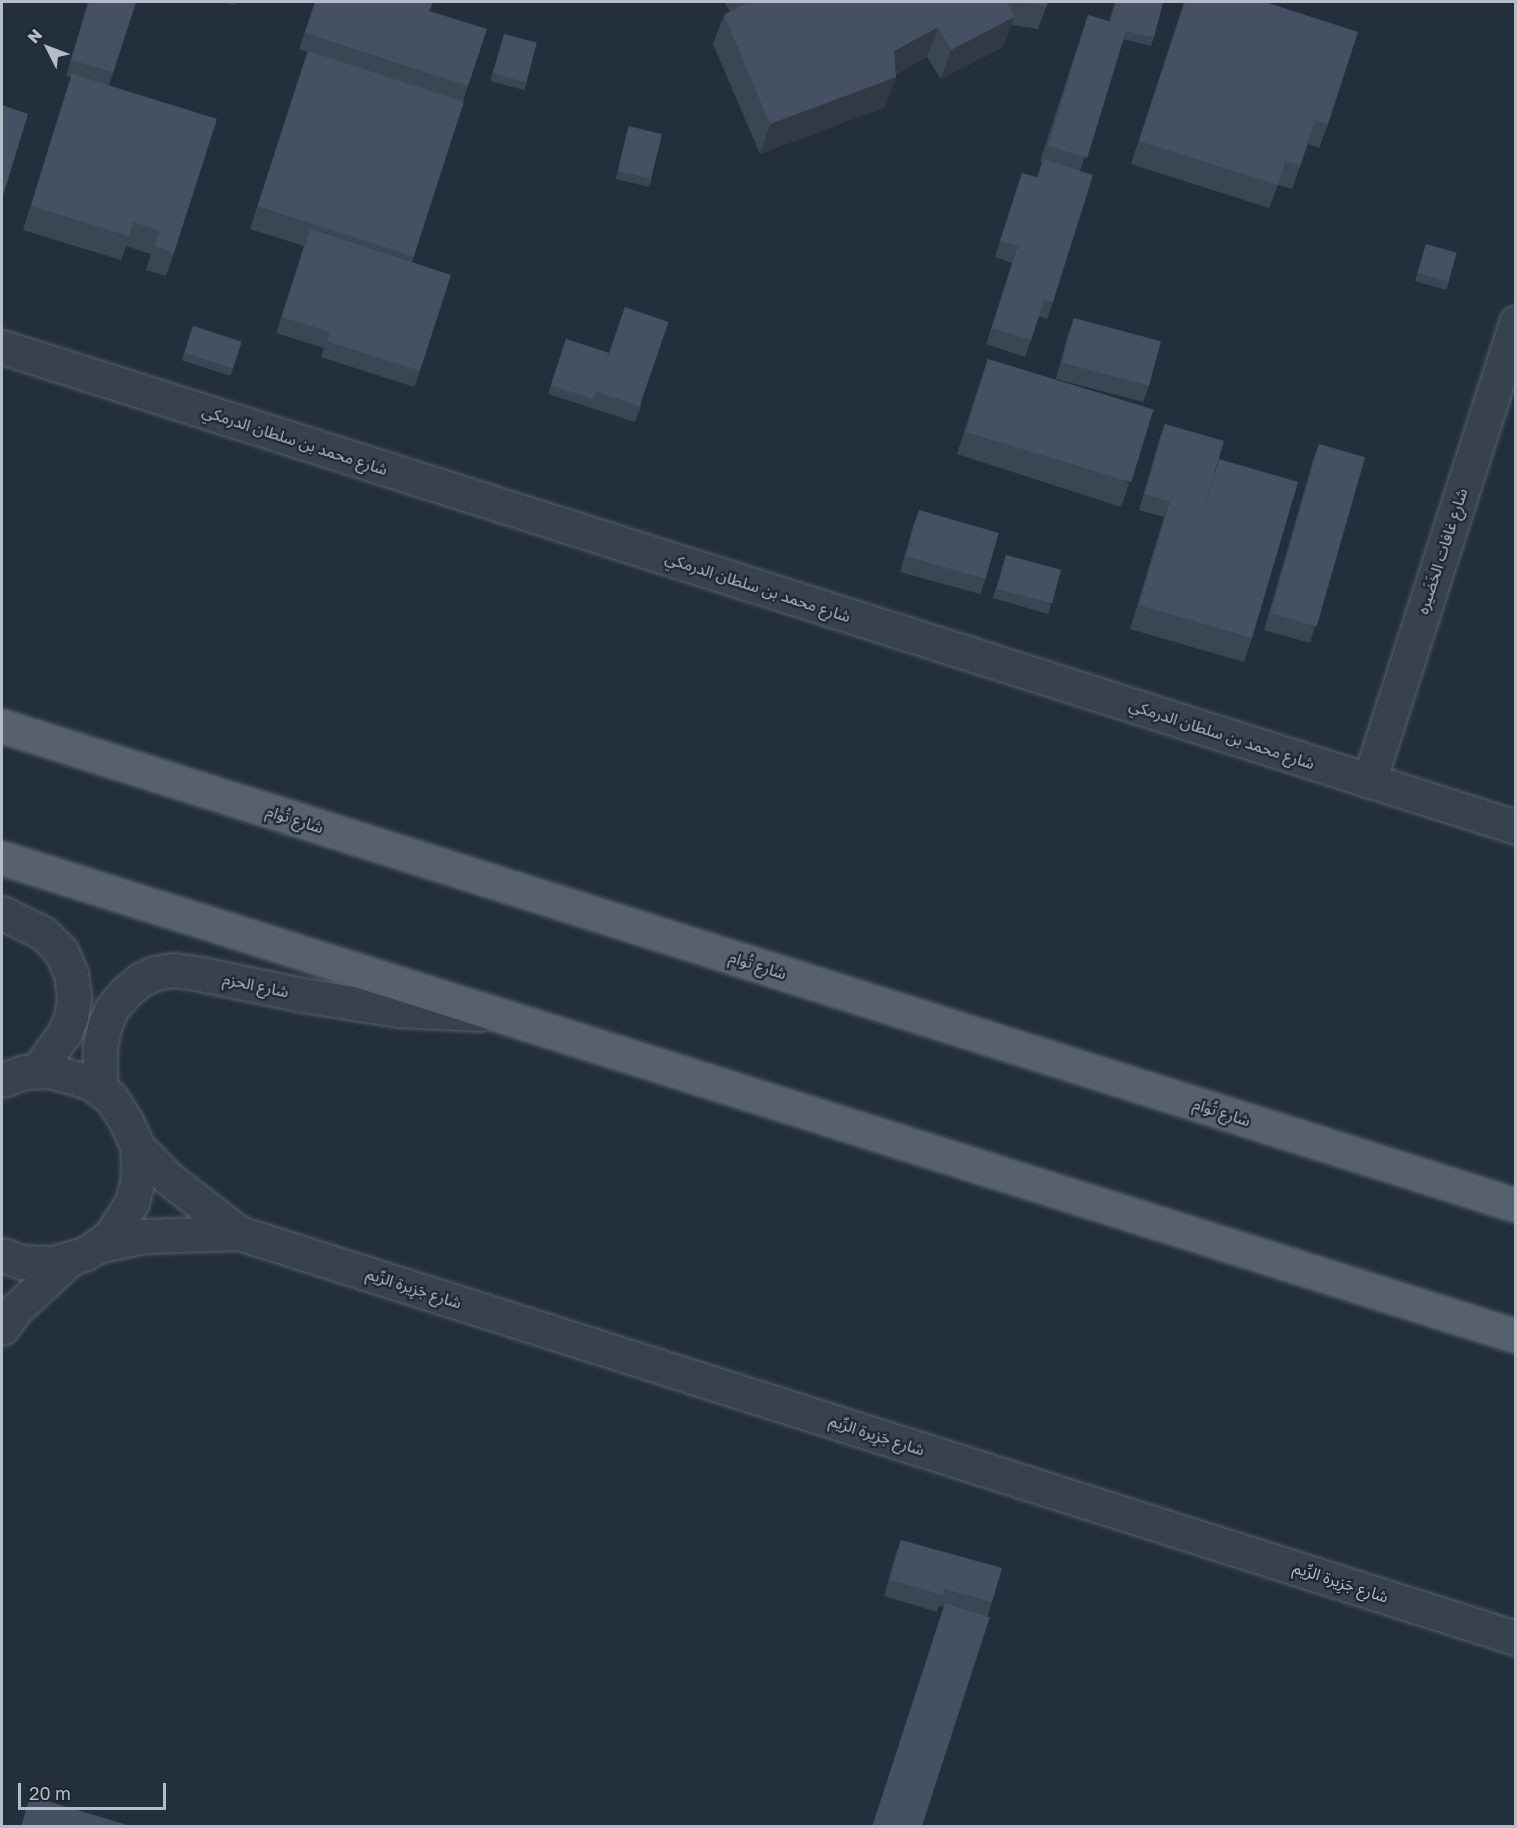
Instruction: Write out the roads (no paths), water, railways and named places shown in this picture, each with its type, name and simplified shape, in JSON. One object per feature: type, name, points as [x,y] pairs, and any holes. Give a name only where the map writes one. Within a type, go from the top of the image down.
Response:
[{"type":"main road","name":"شارع تُوام","points":[[2,726],[1515,1204]]},
{"type":"main road","points":[[2,858],[1515,1336]]},
{"type":"street","name":"شارع غافات الخَضَيره","points":[[1369,781],[1515,322]]},
{"type":"street","name":"شارع محمد بن سلطان الدرمكي","points":[[2,347],[1515,827]]},
{"type":"street","points":[[2,913],[44,933],[61,951],[71,973],[74,998],[71,1017],[65,1032],[37,1071]]},
{"type":"street","name":"شارع الحزم","points":[[100,1090],[100,1047],[105,1024],[112,1008],[140,980],[155,973],[174,970],[201,974],[302,995],[399,1010],[496,1014]]},
{"type":"street","points":[[2,1080],[24,1072],[70,1074],[111,1098],[123,1115],[136,1146],[137,1183],[132,1202],[112,1234],[98,1246],[69,1260],[35,1290],[2,1328]]},
{"type":"street","name":"شارع جَزِيرة الرِّيم","points":[[136,1146],[168,1178],[239,1233]]},
{"type":"street","name":"شارع جَزِيرة الرِّيم","points":[[98,1246],[144,1236],[239,1233],[1515,1638]]},
{"type":"street","points":[[2,1255],[38,1264],[69,1260]]}]
